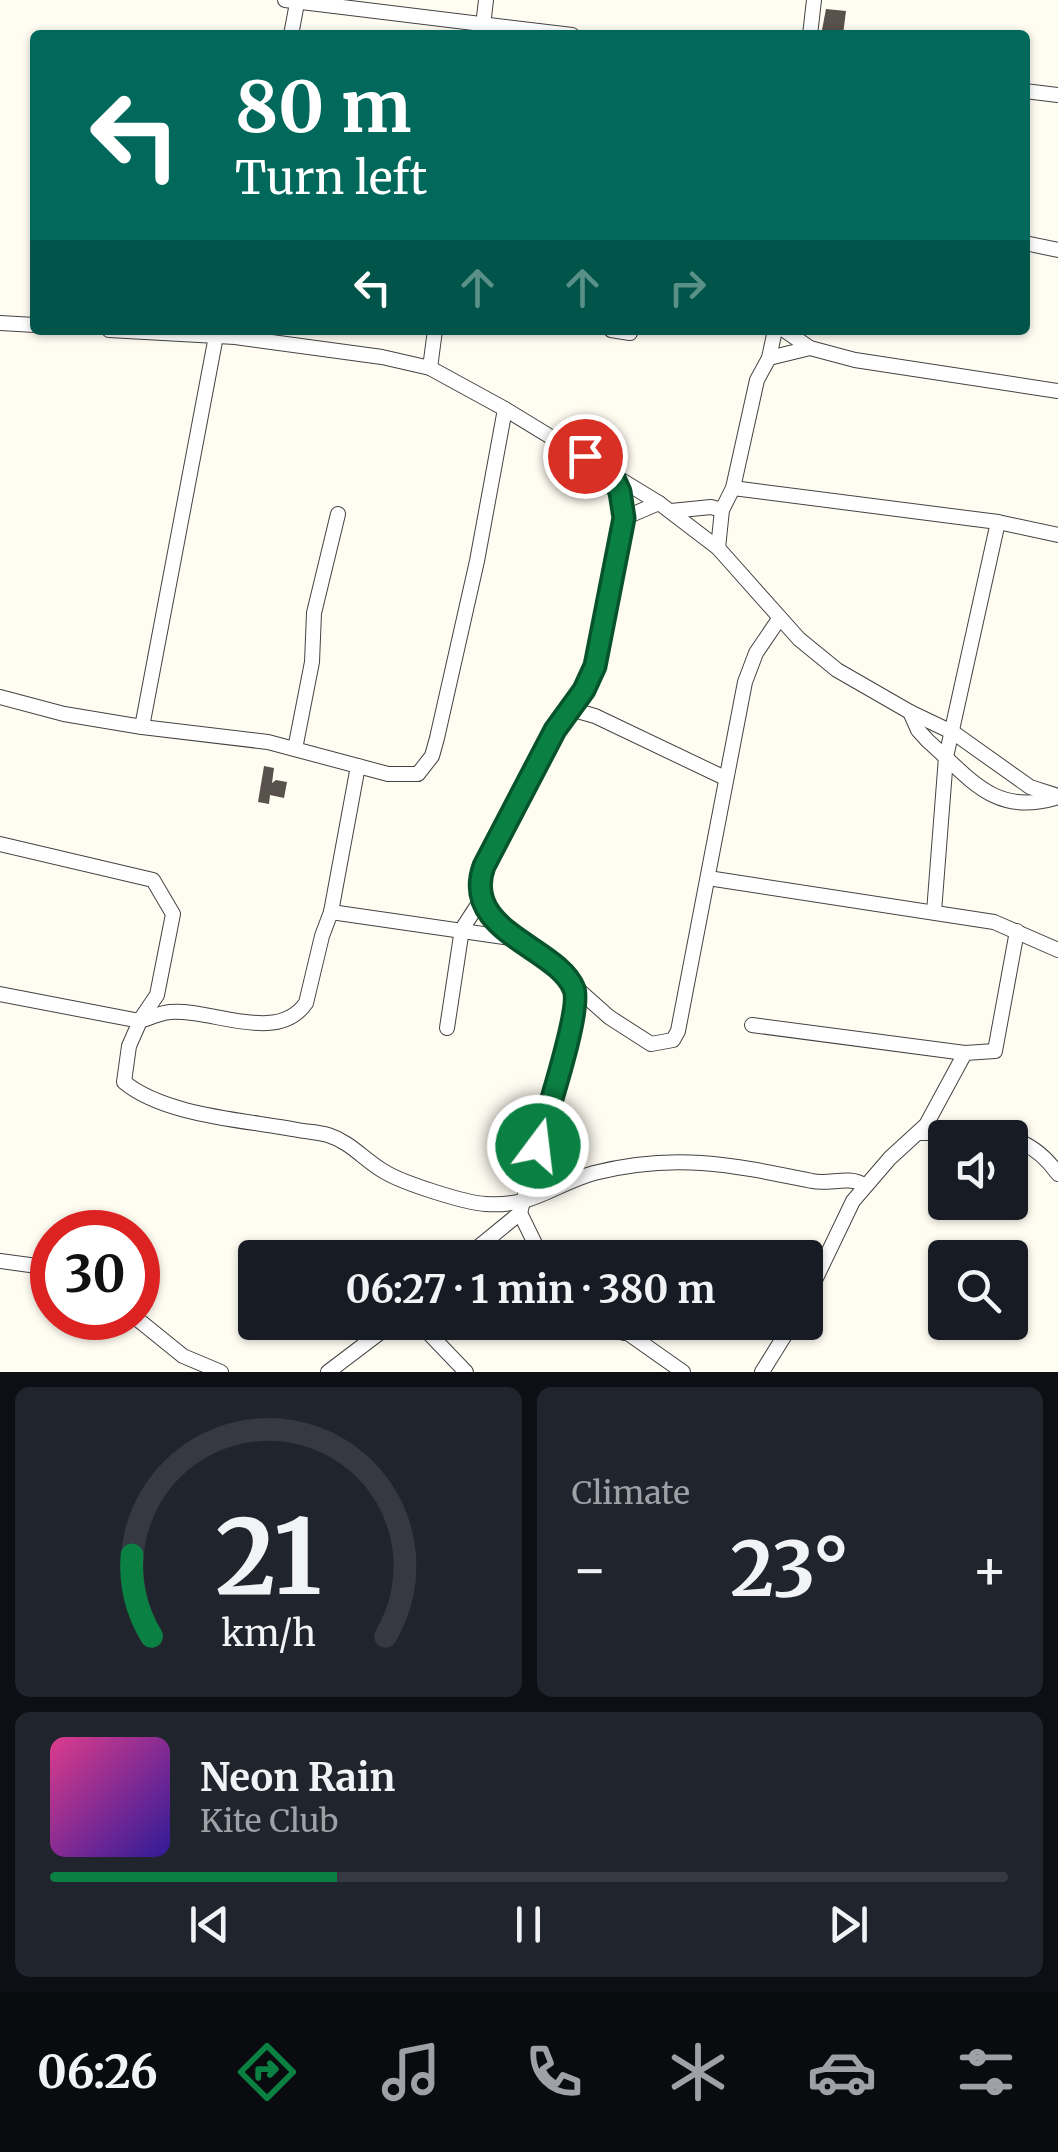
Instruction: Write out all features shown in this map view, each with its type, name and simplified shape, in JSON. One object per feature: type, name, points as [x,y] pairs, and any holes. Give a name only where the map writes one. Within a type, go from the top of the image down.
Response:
[{"type":"street","points":[[292,30],[291,1],[483,29],[486,0]]},
{"type":"street","points":[[811,30],[814,0]]},
{"type":"street","points":[[1030,92],[1058,95]]},
{"type":"street","points":[[1030,244],[1058,250]]},
{"type":"street","points":[[0,324],[30,326]]},
{"type":"street","points":[[198,335],[226,335]]},
{"type":"street","points":[[242,335],[430,368],[505,409],[665,507],[718,548],[779,619],[837,670],[954,733],[1030,788],[1058,797]]},
{"type":"street","points":[[430,368],[433,335]]},
{"type":"street","points":[[718,548],[722,510],[733,488],[758,380],[775,335]]},
{"type":"street","points":[[791,335],[810,348],[856,360],[1058,391]]},
{"type":"street","points":[[142,727],[216,336]]},
{"type":"street","points":[[769,358],[810,348]]},
{"type":"street","points":[[0,697],[64,714],[268,742],[409,777],[418,774],[432,756],[477,560],[505,409]]},
{"type":"street","points":[[511,938],[483,896],[480,883],[484,866],[555,730],[595,666],[624,518],[620,492],[611,472]]},
{"type":"street","points":[[733,488],[998,522],[1058,534]]},
{"type":"street","points":[[624,518],[665,507],[722,510]]},
{"type":"street","points":[[295,749],[312,662],[314,613],[338,514]]},
{"type":"street","points":[[934,912],[946,758],[998,522]]},
{"type":"street","points":[[331,912],[511,938],[553,964],[634,1035],[651,1044],[672,1040],[678,1032],[746,682],[756,653],[779,619]]},
{"type":"street","points":[[589,680],[595,716]]},
{"type":"street","points":[[570,709],[595,716],[725,778]]},
{"type":"street","points":[[910,712],[918,730],[946,758],[1000,800],[1016,804],[1058,797]]},
{"type":"street","points":[[0,994],[140,1021],[168,1012],[264,1024],[289,1019],[306,1004],[331,912],[358,766]]},
{"type":"street","points":[[0,844],[153,880],[173,914],[157,995],[130,1046],[124,1082],[134,1090],[170,1106],[326,1134],[345,1142],[383,1172],[483,1204],[520,1208]]},
{"type":"street","points":[[708,878],[994,922],[1058,950]]},
{"type":"street","points":[[447,1028],[462,929],[483,896]]},
{"type":"street","points":[[752,1025],[991,1053],[998,1045],[1017,931]]},
{"type":"street","points":[[534,1240],[520,1208],[576,1004],[572,984]]},
{"type":"street","points":[[823,1254],[864,1185],[920,1133],[966,1053]]},
{"type":"street","points":[[920,1133],[989,1132],[1020,1139],[1042,1152],[1058,1174]]},
{"type":"street","points":[[487,1240],[520,1208],[594,1174],[663,1162],[713,1162],[818,1183],[850,1180],[864,1185]]},
{"type":"street","points":[[483,1204],[498,1231]]},
{"type":"street","points":[[0,1260],[30,1265]]},
{"type":"street","points":[[160,1337],[184,1356],[219,1372]]},
{"type":"street","points":[[328,1372],[370,1340]]},
{"type":"street","points":[[435,1340],[466,1372]]},
{"type":"street","points":[[635,1340],[682,1372]]},
{"type":"street","points":[[762,1372],[782,1340]]},
{"type":"building","points":[[826,9],[846,11],[844,30],[822,30]]},
{"type":"building","points":[[264,766],[274,768],[272,783],[287,782],[284,798],[270,795],[269,804],[258,802]]},
{"type":"route","points":[[538,1146],[576,1004],[575,993],[572,984],[553,964],[511,938],[492,913],[480,883],[484,866],[555,730],[584,690],[595,666],[624,518],[620,492],[611,472],[585,456]]}]
